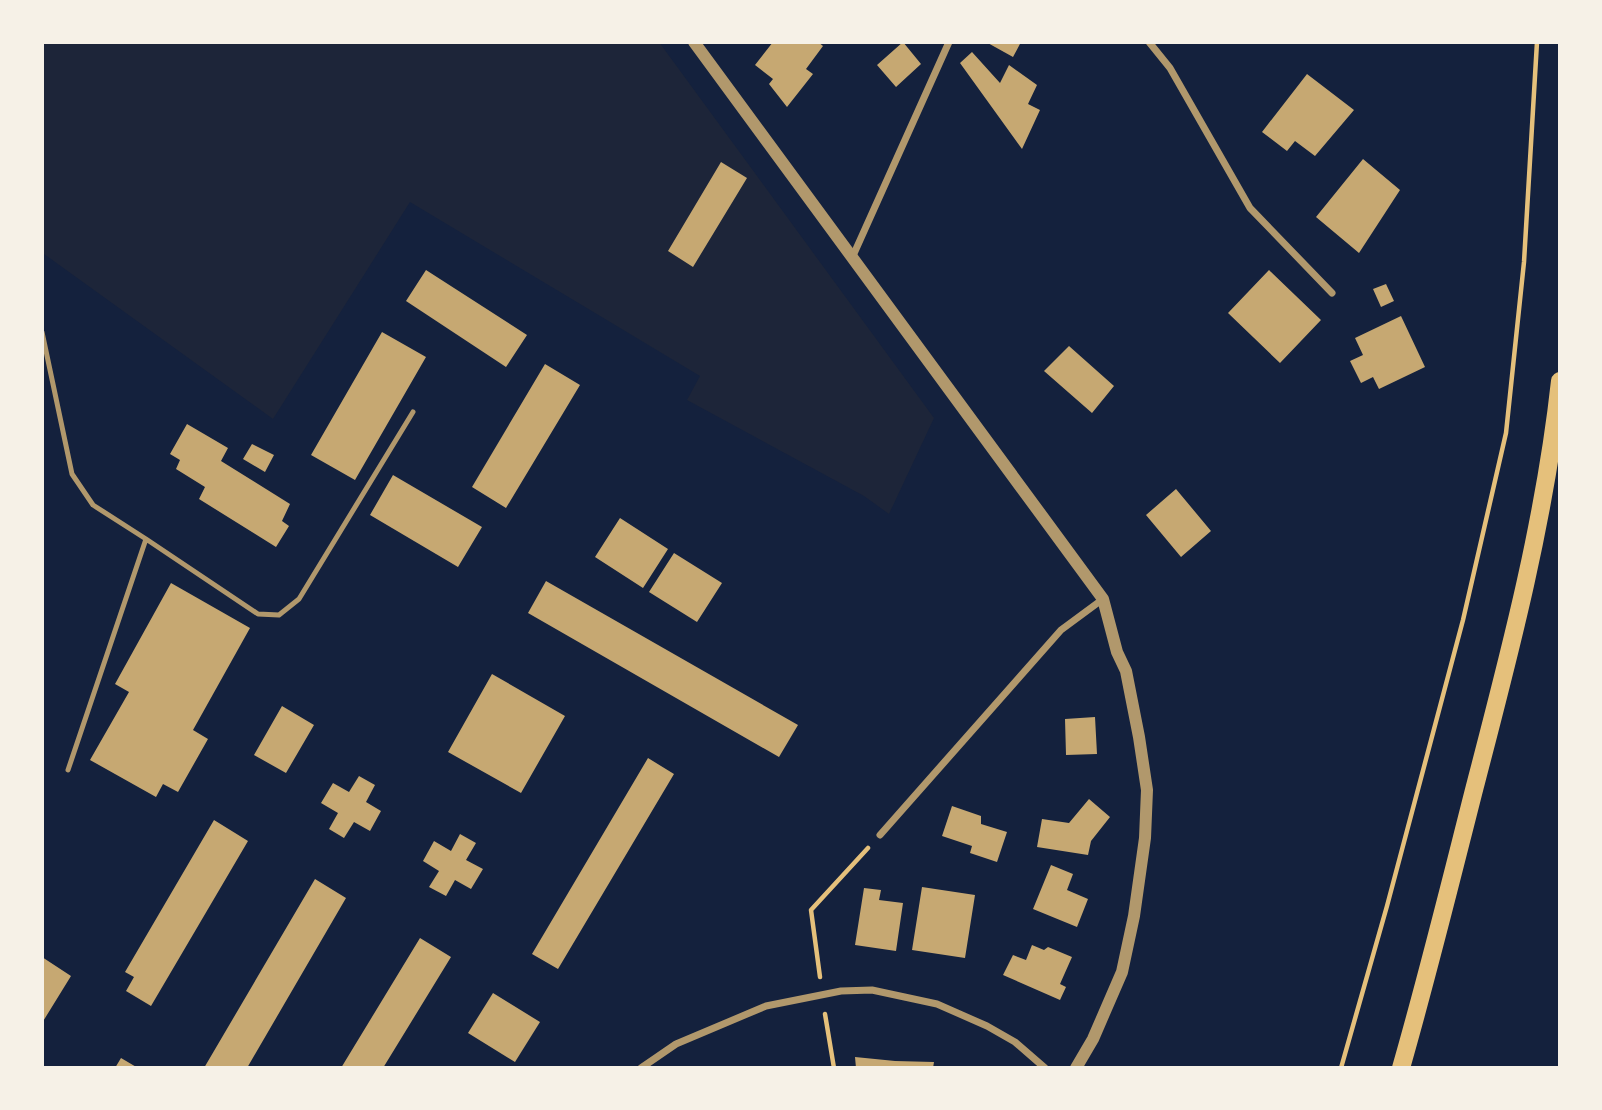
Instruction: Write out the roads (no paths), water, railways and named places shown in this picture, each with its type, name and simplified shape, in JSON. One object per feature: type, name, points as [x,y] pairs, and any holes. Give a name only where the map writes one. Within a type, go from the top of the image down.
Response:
[{"type":"main road","points":[[1401,1068],[1500,694],[1553,449],[1560,381]]},
{"type":"street","points":[[694,42],[1103,600],[1117,652],[1126,671],[1139,737],[1147,790],[1145,838],[1134,916],[1122,972],[1093,1039],[1076,1068]]},
{"type":"street","points":[[852,258],[949,42]]},
{"type":"street","points":[[1149,42],[1170,68],[1250,208],[1332,293]]},
{"type":"street","points":[[880,835],[1061,630],[1103,600]]},
{"type":"street","points":[[641,1068],[676,1044],[766,1006],[841,991],[872,990],[937,1004],[987,1026],[1016,1042],[1045,1068]]},
{"type":"lane","points":[[42,332],[72,474],[93,505],[258,614],[279,615],[299,599],[413,412]]},
{"type":"lane","points":[[68,770],[146,539]]}]
